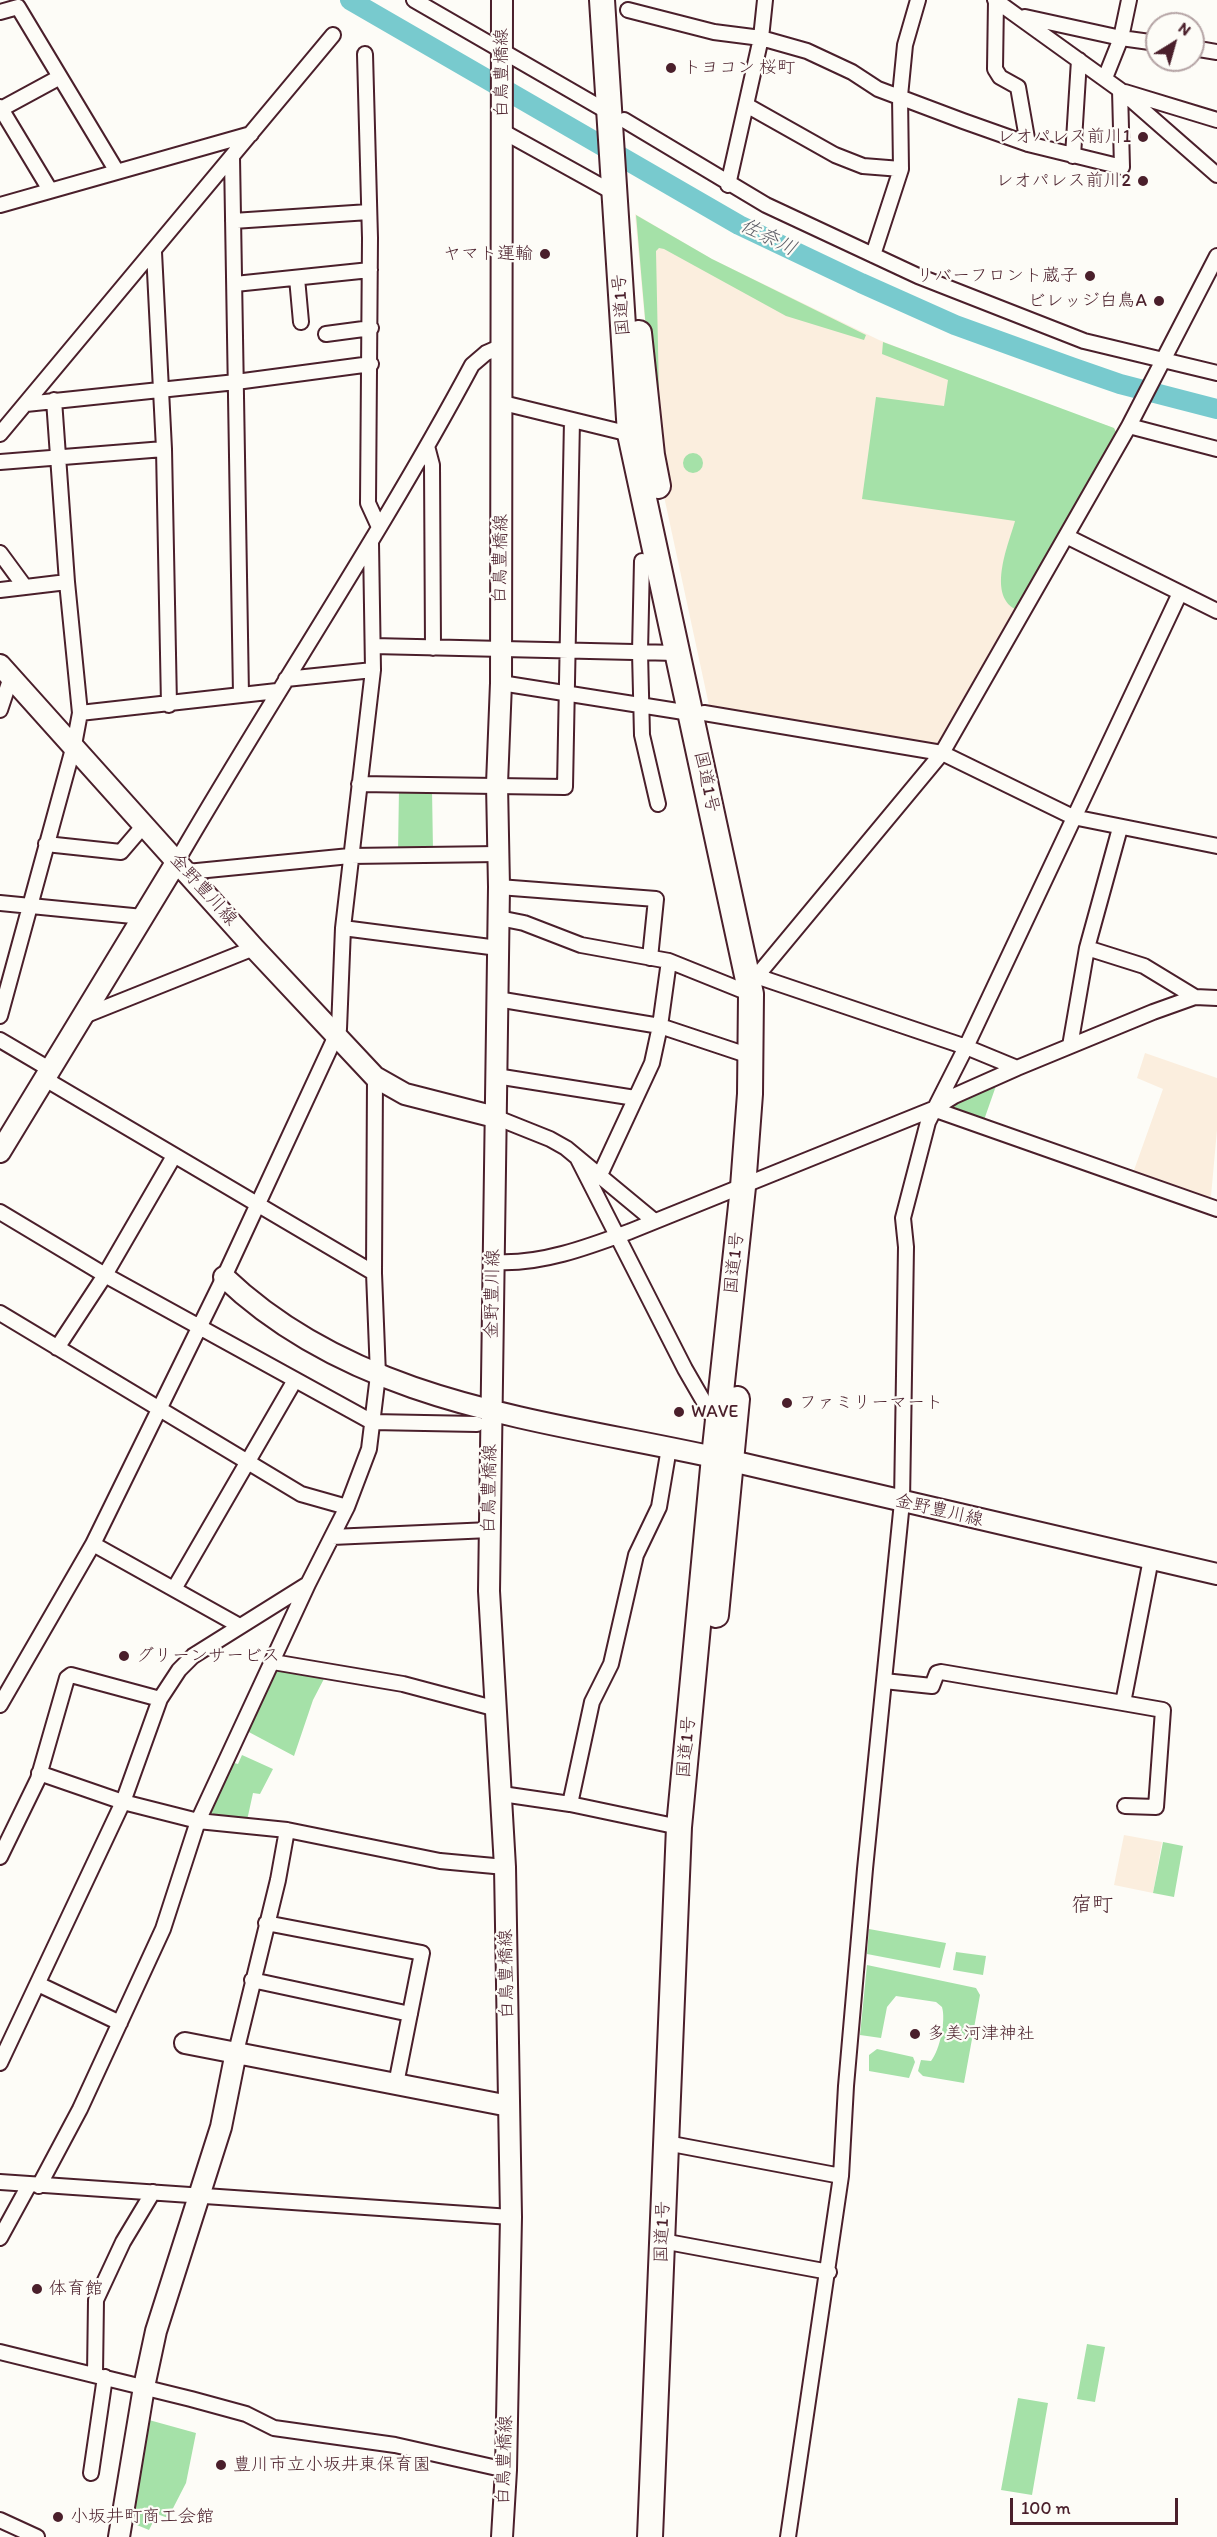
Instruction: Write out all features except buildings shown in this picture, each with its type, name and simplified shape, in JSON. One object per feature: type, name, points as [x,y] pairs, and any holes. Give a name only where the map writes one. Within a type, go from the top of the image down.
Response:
[{"type":"highway","name":"国道1号","points":[[602,0],[616,116],[630,434],[677,653],[697,712]]},
{"type":"highway","name":"国道1号","points":[[616,116],[622,5]]},
{"type":"highway","name":"国道1号","points":[[621,195],[652,455],[697,712],[758,981],[765,1066],[718,1425],[723,1459],[680,1827],[650,2537]]},
{"type":"highway","name":"国道1号","points":[[662,2537],[677,2145],[694,1835],[723,1459],[749,1185],[750,1056],[758,981]]},
{"type":"main road","name":"白鳥豊橋線","points":[[495,1117],[499,918],[497,784],[501,683],[499,649],[502,403],[502,0]]},
{"type":"main road","name":"金野豊川線","points":[[5,671],[74,745],[254,948],[375,1077],[405,1094],[495,1117],[495,1262],[484,1418],[723,1459],[1217,1574]]},
{"type":"main road","points":[[0,1152],[143,917],[182,867]]},
{"type":"main road","points":[[224,1277],[299,1336],[378,1375],[484,1418]]},
{"type":"main road","name":"白鳥豊橋線","points":[[484,1418],[490,1530],[489,1591],[505,1867],[511,2217],[506,2470],[502,2537]]},
{"type":"main road","points":[[185,2043],[509,2106]]},
{"type":"main road","points":[[119,2537],[144,2387],[156,2331],[221,2127],[236,2052]]},
{"type":"street","points":[[414,0],[616,116],[728,185],[918,276],[1084,341],[1161,365],[1217,373]]},
{"type":"street","points":[[728,185],[748,106],[761,38],[765,0]]},
{"type":"street","points":[[873,255],[901,169],[900,96],[905,45],[918,0]]},
{"type":"street","points":[[995,0],[995,69],[1000,77],[1018,87],[1028,144]]},
{"type":"street","points":[[995,0],[1105,78],[1217,175]]},
{"type":"street","points":[[1105,78],[1121,38],[1129,0]]},
{"type":"street","points":[[622,5],[714,33],[761,38],[807,51],[852,72],[878,89],[1028,144],[1122,167],[1120,90]]},
{"type":"street","points":[[0,12],[18,7],[116,170]]},
{"type":"street","points":[[1020,16],[1145,41]]},
{"type":"street","points":[[0,434],[333,35]]},
{"type":"street","points":[[365,54],[371,328],[368,503],[379,527]]},
{"type":"street","points":[[1073,156],[1079,60]]},
{"type":"street","points":[[50,190],[1,108],[60,77]]},
{"type":"street","points":[[1120,90],[1217,120]]},
{"type":"street","points":[[748,106],[835,155],[862,166],[901,169]]},
{"type":"street","points":[[502,131],[621,195]]},
{"type":"street","points":[[0,205],[116,170],[251,134]]},
{"type":"street","points":[[231,157],[241,695]]},
{"type":"street","points":[[233,221],[369,212]]},
{"type":"street","points":[[154,252],[164,449],[169,705]]},
{"type":"street","points":[[758,981],[942,753],[1130,423],[1217,256]]},
{"type":"street","points":[[235,284],[370,270]]},
{"type":"street","points":[[297,278],[301,322]]},
{"type":"street","points":[[326,334],[371,328]]},
{"type":"street","points":[[182,867],[277,691],[371,543],[472,365],[486,353],[502,346]]},
{"type":"street","points":[[26,404],[161,388],[236,382],[371,364]]},
{"type":"street","points":[[0,1016],[74,745],[80,713],[67,582],[54,400]]},
{"type":"street","points":[[502,403],[630,434]]},
{"type":"street","points":[[359,784],[497,784],[565,787],[572,420]]},
{"type":"street","points":[[1130,423],[1217,449]]},
{"type":"street","points":[[427,446],[432,465],[433,648]]},
{"type":"street","points":[[0,462],[164,449]]},
{"type":"street","points":[[1066,536],[1217,611]]},
{"type":"street","points":[[0,1705],[93,1544],[224,1277],[339,1029],[343,927],[373,670],[371,543]]},
{"type":"street","points":[[0,554],[25,587]]},
{"type":"street","points":[[642,561],[640,652],[642,735],[658,804]]},
{"type":"street","points":[[0,590],[67,582]]},
{"type":"street","points":[[788,2537],[829,2272],[841,2176],[846,2086],[902,1502],[906,1247],[903,1218],[933,1109],[966,1047],[1180,593]]},
{"type":"street","points":[[373,646],[677,653]]},
{"type":"street","points":[[286,679],[373,670]]},
{"type":"street","points":[[0,710],[5,671]]},
{"type":"street","points":[[501,683],[697,712],[942,753],[1073,817],[1217,846]]},
{"type":"street","points":[[80,713],[169,705],[277,691]]},
{"type":"street","points":[[46,844],[121,852],[145,824]]},
{"type":"street","points":[[1070,1046],[1087,948],[1120,828]]},
{"type":"street","points":[[182,867],[350,855],[498,854]]},
{"type":"street","points":[[499,887],[656,899],[650,958]]},
{"type":"street","points":[[0,903],[143,917]]},
{"type":"street","points":[[499,918],[524,923],[581,945],[669,961],[758,981],[966,1047],[1017,1068]]},
{"type":"street","points":[[343,927],[498,948]]},
{"type":"street","points":[[84,1016],[254,948]]},
{"type":"street","points":[[1087,948],[1144,966],[1195,997]]},
{"type":"street","points":[[599,1177],[652,1063],[660,1026],[669,961]]},
{"type":"street","points":[[495,1262],[517,1263],[617,1236],[653,1220],[749,1185],[933,1109],[954,1096],[1070,1046],[1195,997],[1217,998]]},
{"type":"street","points":[[497,999],[660,1026],[750,1056]]},
{"type":"street","points":[[0,1040],[48,1075],[174,1156],[374,1273]]},
{"type":"street","points":[[496,1076],[635,1098]]},
{"type":"street","points":[[0,2238],[80,2109],[163,1929],[198,1821],[363,1469],[378,1375],[374,1273],[375,1077]]},
{"type":"street","points":[[933,1109],[1217,1205]]},
{"type":"street","points":[[495,1117],[550,1139],[653,1220]]},
{"type":"street","points":[[57,1348],[105,1275],[174,1156]]},
{"type":"street","points":[[578,1160],[685,1369],[718,1425]]},
{"type":"street","points":[[0,1212],[105,1275],[372,1422],[484,1418]]},
{"type":"street","points":[[0,1313],[301,1494],[347,1507]]},
{"type":"street","points":[[174,1589],[295,1380]]},
{"type":"street","points":[[570,1804],[592,1702],[611,1664],[636,1555],[659,1507],[669,1448]]},
{"type":"street","points":[[332,1537],[490,1530]]},
{"type":"street","points":[[93,1544],[238,1625]]},
{"type":"street","points":[[1123,1703],[1151,1559]]},
{"type":"street","points":[[0,2063],[123,1802],[160,1699],[179,1670],[193,1656],[238,1625],[308,1584]]},
{"type":"street","points":[[273,1662],[403,1684],[496,1709]]},
{"type":"street","points":[[884,1681],[932,1686],[937,1673],[941,1672],[1163,1710],[1156,1807],[1125,1806]]},
{"type":"street","points":[[0,1857],[39,1773],[67,1678],[71,1675],[160,1699]]},
{"type":"street","points":[[39,1773],[123,1802],[198,1821],[286,1830],[440,1861],[505,1867]]},
{"type":"street","points":[[502,1794],[570,1804],[680,1827]]},
{"type":"street","points":[[236,2052],[278,1880],[286,1830]]},
{"type":"street","points":[[266,1923],[422,1953],[396,2084]]},
{"type":"street","points":[[252,1980],[410,2014]]},
{"type":"street","points":[[38,1984],[120,2023]]},
{"type":"street","points":[[677,2145],[841,2176]]},
{"type":"street","points":[[0,2182],[511,2217]]},
{"type":"street","points":[[91,2473],[100,2376],[96,2300],[123,2242],[153,2192]]},
{"type":"street","points":[[674,2243],[829,2272]]},
{"type":"street","points":[[0,2352],[246,2414],[274,2428],[394,2445],[506,2470]]},
{"type":"street","points":[[0,2520],[37,2537]]},
{"type":"shaded area","points":[[635,214],[712,259],[879,340],[1114,428],[1116,432],[937,748],[710,710],[659,473]]},
{"type":"shaded area","points":[[1145,1053],[1217,1078],[1217,1130],[1211,1196],[1208,1200],[1133,1173],[1163,1089],[1137,1078]]},
{"type":"shaded area","points":[[1124,1835],[1162,1842],[1153,1893],[1114,1885]]},
{"type":"green space","points":[[636,215],[712,259],[866,335],[864,340],[786,316],[659,248],[656,251],[660,443],[656,443]]},
{"type":"green space","points":[[883,342],[1114,428],[1116,432],[1015,609],[1007,602],[1002,592],[1001,580],[1005,555],[1015,521],[862,499],[876,397],[944,406],[948,380],[882,354]]},
{"type":"green space","points":[[689,453],[697,453],[703,459],[703,467],[697,473],[689,473],[683,467],[683,459]]},
{"type":"green space","points":[[399,789],[432,789],[433,851],[398,852]]},
{"type":"green space","points":[[997,1083],[984,1120],[949,1108],[949,1105]]},
{"type":"green space","points":[[275,1669],[326,1675],[313,1700],[294,1756],[245,1730]]},
{"type":"green space","points":[[242,1755],[273,1769],[260,1794],[253,1793],[246,1825],[206,1818],[230,1762],[238,1764]]},
{"type":"green space","points":[[1163,1842],[1183,1846],[1174,1897],[1153,1893]]},
{"type":"green space","points":[[869,1929],[946,1943],[940,1968],[867,1954]]},
{"type":"green space","points":[[956,1952],[986,1956],[983,1975],[953,1970]]},
{"type":"green space","points":[[867,1965],[976,1988],[980,1995],[964,2083],[923,2076],[918,2071],[921,2060],[931,2061],[939,2043],[943,2027],[943,2013],[942,2007],[936,2002],[896,1996],[887,2007],[881,2038],[860,2035]]},
{"type":"green space","points":[[877,2049],[913,2057],[915,2062],[909,2078],[869,2071],[869,2055]]},
{"type":"green space","points":[[1087,2344],[1105,2347],[1095,2402],[1077,2399]]},
{"type":"green space","points":[[1018,2398],[1048,2403],[1032,2495],[1001,2490]]},
{"type":"green space","points":[[149,2420],[196,2433],[186,2483],[168,2518],[157,2514],[149,2530],[132,2523]]},
{"type":"waterway","name":"佐奈川","points":[[350,0],[739,225],[861,283],[955,325],[1071,367],[1120,384],[1217,409]]},
{"type":"place","name":"トヨコン 桜町","points":[[671,68]]},
{"type":"place","name":"レオパレス前川1","points":[[1143,137]]},
{"type":"place","name":"レオパレス前川2","points":[[1143,181]]},
{"type":"place","name":"ヤマト運輸","points":[[545,254]]},
{"type":"place","name":"リバーフロント蔵子","points":[[1090,276]]},
{"type":"place","name":"ビレッジ白鳥A","points":[[1159,301]]},
{"type":"place","name":"ファミリーマート","points":[[787,1403]]},
{"type":"place","name":"WAVE","points":[[679,1412]]},
{"type":"place","name":"グリーンサービス","points":[[124,1656]]},
{"type":"place","name":"多美河津神社","points":[[915,2034]]},
{"type":"place","name":"体育館","points":[[37,2289]]},
{"type":"place","name":"豊川市立小坂井東保育園","points":[[221,2465]]},
{"type":"place","name":"小坂井町商工会館","points":[[58,2517]]},
{"type":"district","name":"宿町","points":[[1092,1906]]}]
